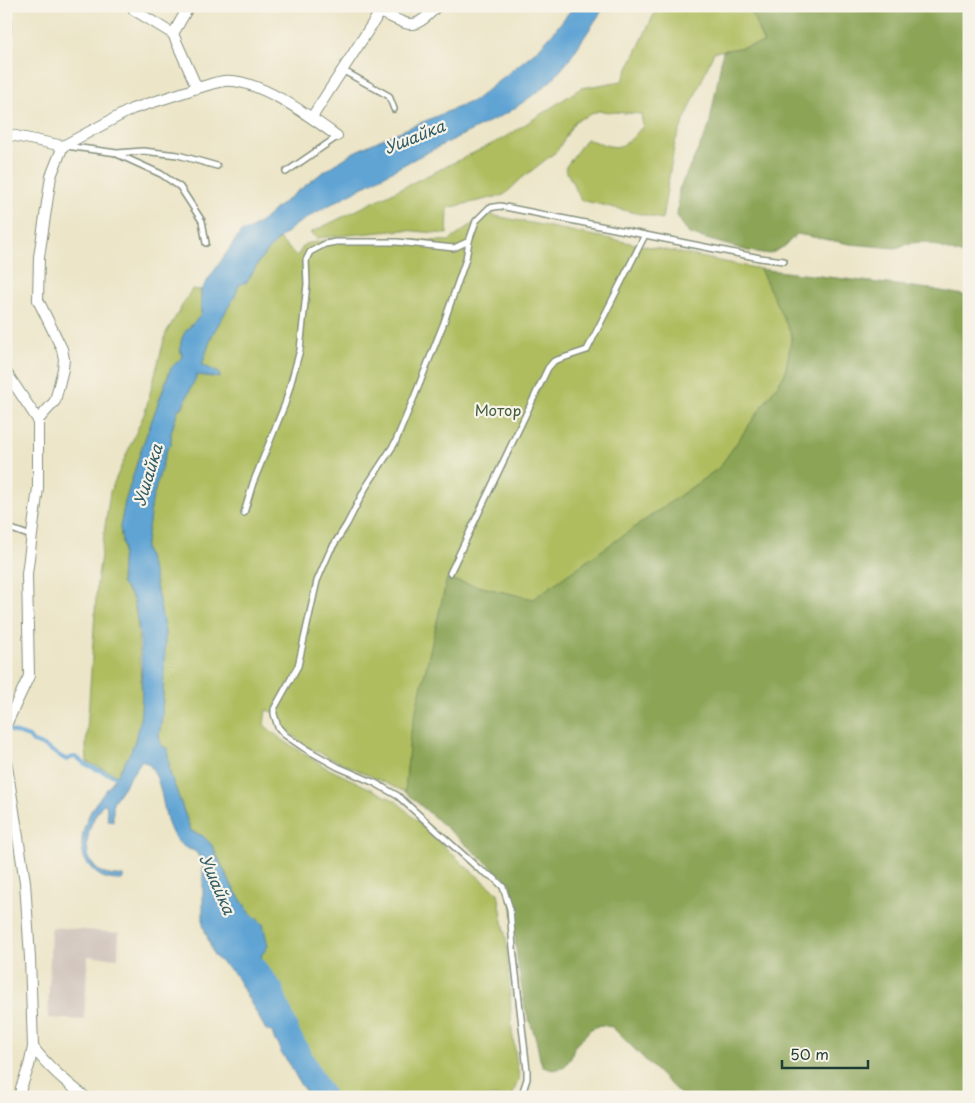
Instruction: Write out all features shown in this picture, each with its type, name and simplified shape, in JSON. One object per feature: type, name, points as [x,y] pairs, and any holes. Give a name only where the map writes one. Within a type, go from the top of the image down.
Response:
[{"type":"street","points":[[173,34],[189,6]]},
{"type":"street","points":[[312,118],[378,9],[409,25],[423,22],[437,6]]},
{"type":"street","points":[[134,10],[173,34],[197,88]]},
{"type":"street","points":[[6,19],[6,31]]},
{"type":"street","points":[[38,420],[55,401],[64,359],[62,349],[38,300],[40,256],[51,176],[63,146],[132,108],[225,81],[256,86],[312,118],[337,136]]},
{"type":"street","points":[[6,134],[63,146]]},
{"type":"street","points":[[6,372],[38,420],[38,488],[27,574],[30,676],[6,725]]},
{"type":"street","points":[[6,760],[25,882],[30,958],[32,1047],[29,1066],[20,1092]]},
{"type":"street","points":[[32,1047],[58,1076],[85,1097]]},
{"type":"lane","points":[[342,69],[390,96],[394,109]]},
{"type":"lane","points":[[286,172],[337,136]]},
{"type":"lane","points":[[63,146],[117,154],[143,151],[169,154],[217,166]]},
{"type":"lane","points":[[117,154],[161,174],[180,187],[202,221],[206,243]]},
{"type":"lane","points":[[521,1097],[527,1079],[527,1070],[510,909],[502,887],[494,878],[480,870],[398,796],[375,783],[338,767],[285,735],[278,727],[274,714],[277,701],[298,666],[318,582],[330,551],[347,524],[366,487],[395,443],[443,326],[466,260],[476,221],[481,214],[489,208],[500,206],[760,258],[784,261]]},
{"type":"lane","points":[[450,573],[548,368],[554,361],[587,350],[645,235]]},
{"type":"lane","points":[[244,513],[253,483],[285,404],[300,350],[307,284],[306,260],[310,252],[325,244],[336,242],[397,242],[454,248],[470,241]]},
{"type":"lane","points":[[6,527],[32,536]]},
{"type":"shaded area","points":[[51,927],[119,933],[118,958],[88,956],[84,1020],[48,1018]]},
{"type":"green space","points":[[658,6],[749,6],[764,44],[714,52],[675,142],[662,219],[581,200],[565,168],[586,139],[605,145],[623,145],[643,126],[641,114],[598,111],[575,121],[557,151],[522,178],[504,195],[448,208],[447,234],[403,230],[317,238],[310,233],[506,137],[581,88],[622,81]]},
{"type":"green space","points":[[749,6],[969,6],[969,257],[925,242],[911,243],[896,248],[850,244],[797,234],[785,246],[770,254],[748,251],[689,234],[677,216],[679,189],[709,127],[723,51],[764,43]]},
{"type":"green space","name":"Мотор","points":[[486,214],[760,269],[792,336],[785,374],[719,468],[533,599],[447,579],[410,736],[405,792],[305,746],[279,723],[277,713],[266,710],[264,725],[281,739],[325,767],[396,801],[464,865],[498,893],[507,944],[512,1031],[519,1077],[512,1097],[334,1097],[303,1052],[295,1048],[296,1042],[290,1037],[262,986],[263,924],[250,913],[233,888],[211,844],[202,836],[191,831],[170,773],[167,748],[161,746],[159,735],[162,717],[165,632],[154,575],[145,549],[152,501],[166,451],[171,444],[171,433],[178,409],[182,408],[197,374],[220,378],[219,373],[202,365],[212,335],[235,296],[239,285],[247,282],[260,260],[279,239],[297,256],[305,244],[333,239],[449,241]]},
{"type":"green space","points":[[760,269],[930,289],[969,296],[969,1097],[683,1097],[612,1027],[600,1025],[591,1029],[574,1047],[571,1058],[563,1068],[553,1070],[543,1067],[525,1008],[517,959],[510,883],[405,792],[410,736],[447,579],[533,599],[719,468],[785,374],[792,336]]},
{"type":"green space","points":[[192,289],[201,290],[201,315],[182,338],[182,357],[171,368],[141,450],[125,502],[120,527],[123,548],[121,583],[132,598],[137,619],[142,700],[139,729],[131,752],[117,775],[87,762],[86,746],[97,583],[110,492],[145,412],[166,333]]},
{"type":"water","points":[[574,6],[605,6],[569,60],[555,77],[539,91],[509,112],[416,158],[315,213],[294,226],[260,260],[247,282],[239,285],[235,296],[212,335],[202,365],[219,373],[220,378],[197,375],[182,408],[178,409],[171,433],[171,444],[166,451],[152,501],[145,549],[154,575],[165,632],[162,717],[159,735],[161,746],[167,748],[170,773],[191,831],[203,836],[211,844],[233,888],[250,913],[263,924],[268,946],[261,956],[262,986],[277,1007],[290,1037],[296,1042],[295,1048],[309,1058],[334,1097],[310,1097],[281,1053],[279,1044],[275,1041],[272,1032],[266,1030],[234,973],[214,956],[203,925],[203,862],[195,851],[183,846],[175,838],[166,815],[157,777],[150,766],[142,760],[113,802],[113,822],[108,820],[106,804],[103,804],[90,827],[88,839],[88,851],[91,862],[98,870],[109,875],[124,876],[122,880],[112,880],[100,876],[85,860],[82,838],[89,816],[127,759],[138,731],[140,719],[142,664],[139,625],[133,598],[121,583],[123,548],[120,527],[125,502],[141,450],[171,368],[182,357],[181,343],[184,333],[201,315],[201,290],[241,232],[250,229],[262,221],[319,175],[354,152],[475,100],[536,51]]},
{"type":"waterway","points":[[11,731],[29,737],[33,742],[67,760],[75,757],[88,766],[116,777]]},
{"type":"waterway","name":"Ушайка","points":[[245,954],[273,990],[289,1033],[325,1097]]}]
